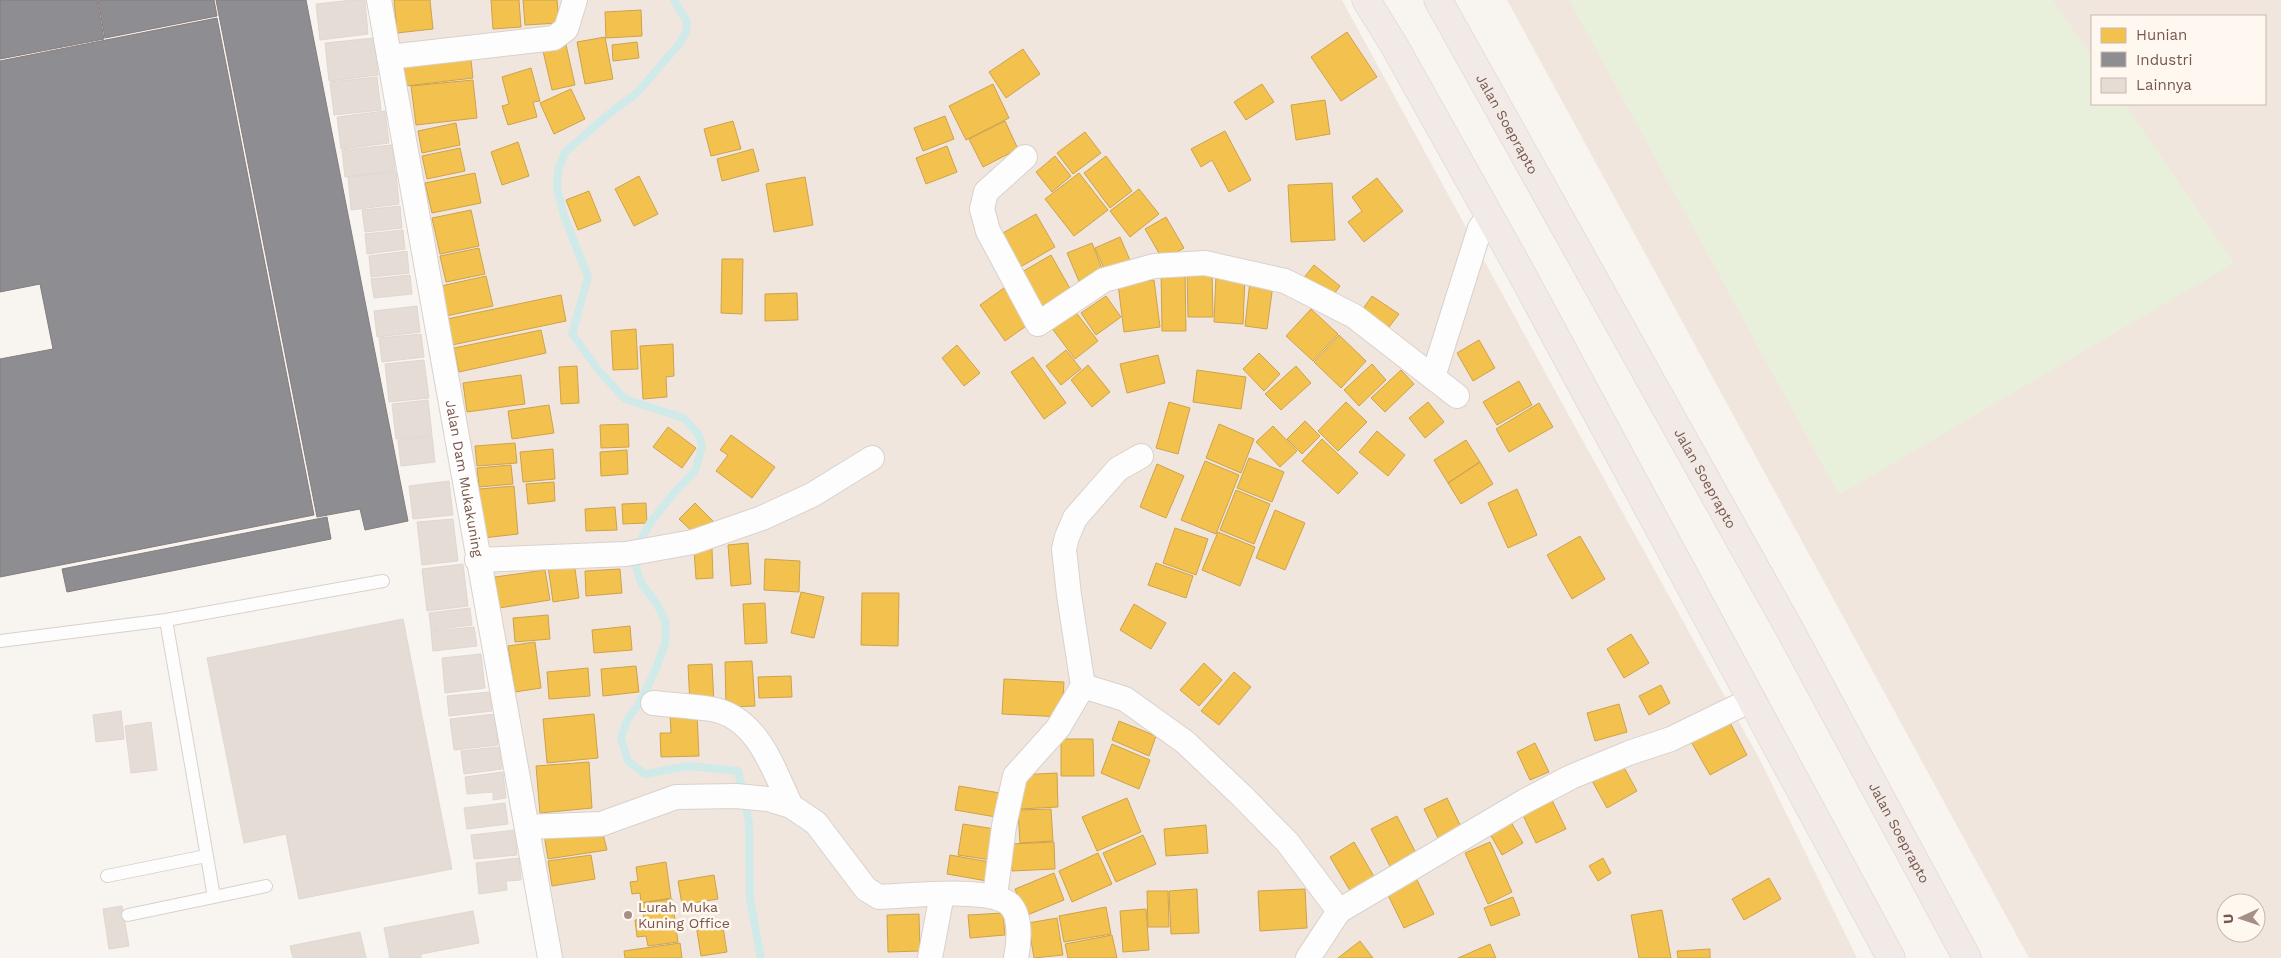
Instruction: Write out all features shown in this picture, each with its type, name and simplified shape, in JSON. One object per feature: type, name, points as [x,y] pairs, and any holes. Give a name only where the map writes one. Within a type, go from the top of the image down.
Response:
[{"type":"highway","points":[[1366,0],[1489,216],[1753,699],[1891,958]]},
{"type":"highway","name":"Jalan Soeprapto","points":[[1438,0],[1790,630],[1967,958]]},
{"type":"street","name":"Jalan Dam Mukakuning","points":[[379,0],[550,958]]},
{"type":"street","points":[[389,57],[554,38],[566,29],[575,0]]},
{"type":"street","points":[[1025,157],[986,192],[982,209],[988,231],[1038,324],[1104,280],[1154,266],[1205,263],[1285,281],[1354,316],[1457,396]]},
{"type":"street","points":[[1433,376],[1480,228],[1489,216]]},
{"type":"street","points":[[994,896],[1004,826],[1015,776],[1058,728],[1083,686],[1064,549],[1067,537],[1075,518],[1118,469],[1141,456]]},
{"type":"street","points":[[478,560],[626,554],[661,549],[717,535],[812,496],[872,458]]},
{"type":"street","points":[[1083,686],[1126,699],[1185,742],[1288,843],[1339,911]]},
{"type":"street","points":[[1308,958],[1339,911],[1526,801],[1571,777],[1629,753],[1671,739],[1753,699]]},
{"type":"street","points":[[654,704],[713,710],[731,716],[749,728],[764,752],[791,806]]},
{"type":"street","points":[[526,826],[601,824],[676,797],[736,796],[768,799],[791,806],[816,823],[866,889],[872,894],[879,897],[942,894],[994,896],[1010,904],[1018,922],[1016,958]]},
{"type":"street","points":[[930,958],[942,894]]},
{"type":"lane","points":[[0,641],[166,620],[383,581]]},
{"type":"lane","points":[[166,620],[214,898]]},
{"type":"lane","points":[[107,876],[206,856]]},
{"type":"lane","points":[[128,915],[266,886]]},
{"type":"shaded area","points":[[385,0],[1342,0],[1563,405],[1759,758],[1857,958],[545,958]]},
{"type":"shaded area","points":[[1507,0],[2281,0],[2281,958],[2029,958]]},
{"type":"green space","points":[[1569,0],[2053,0],[2091,56],[2091,105],[2126,105],[2234,263],[1839,495]]},
{"type":"building: Hunian","points":[[394,0],[430,0],[433,29],[397,33]]},
{"type":"building: Hunian","points":[[491,0],[519,0],[521,27],[493,29]]},
{"type":"building: Hunian","points":[[523,0],[557,0],[559,23],[525,25]]},
{"type":"building: Hunian","points":[[641,10],[642,36],[606,38],[605,12]]},
{"type":"building: Hunian","points":[[1347,32],[1377,77],[1341,101],[1311,57]]},
{"type":"building: Hunian","points":[[605,37],[613,79],[585,84],[577,42]]},
{"type":"building: Hunian","points":[[637,42],[639,58],[613,61],[612,45]]},
{"type":"building: Hunian","points":[[566,45],[575,85],[552,90],[543,51]]},
{"type":"building: Hunian","points":[[1023,49],[1040,74],[1006,98],[989,72]]},
{"type":"building: Hunian","points":[[470,52],[473,78],[406,86],[403,59]]},
{"type":"building: Hunian","points":[[531,68],[540,101],[533,102],[537,117],[508,125],[502,106],[509,104],[502,77]]},
{"type":"building: Hunian","points":[[473,80],[477,118],[416,125],[411,86]]},
{"type":"building: Hunian","points":[[993,84],[1009,118],[966,140],[949,106]]},
{"type":"building: Hunian","points":[[1262,84],[1274,102],[1246,120],[1234,102]]},
{"type":"building: Hunian","points":[[571,89],[585,119],[554,134],[540,103]]},
{"type":"building: Hunian","points":[[1325,100],[1330,134],[1296,140],[1291,105]]},
{"type":"building: Hunian","points":[[945,116],[954,139],[923,151],[914,128]]},
{"type":"building: Hunian","points":[[733,121],[741,149],[711,156],[704,129]]},
{"type":"building: Hunian","points":[[1005,121],[1018,149],[983,167],[969,139]]},
{"type":"building: Hunian","points":[[456,123],[460,145],[422,153],[418,131]]},
{"type":"building: Hunian","points":[[1225,131],[1251,180],[1229,192],[1212,160],[1201,167],[1191,149]]},
{"type":"building: Hunian","points":[[1085,132],[1101,153],[1073,174],[1057,153]]},
{"type":"building: Hunian","points":[[518,142],[529,176],[502,185],[491,152]]},
{"type":"building: Hunian","points":[[947,146],[957,172],[926,184],[916,158]]},
{"type":"building: Hunian","points":[[460,148],[465,171],[427,179],[422,156]]},
{"type":"building: Hunian","points":[[753,149],[759,171],[722,181],[717,159]]},
{"type":"building: Hunian","points":[[1055,156],[1071,176],[1052,192],[1036,172]]},
{"type":"building: Hunian","points":[[1106,156],[1132,191],[1110,208],[1084,173]]},
{"type":"building: Hunian","points":[[475,173],[481,203],[432,213],[425,183]]},
{"type":"building: Hunian","points":[[1079,173],[1108,210],[1074,236],[1045,199]]},
{"type":"building: Hunian","points":[[639,176],[658,214],[634,226],[615,189]]},
{"type":"building: Hunian","points":[[805,177],[813,225],[774,232],[766,184]]},
{"type":"building: Hunian","points":[[1377,178],[1403,211],[1364,242],[1348,222],[1362,211],[1352,197]]},
{"type":"building: Hunian","points":[[1332,183],[1335,240],[1291,242],[1288,185]]},
{"type":"building: Hunian","points":[[1139,189],[1159,214],[1130,237],[1110,211]]},
{"type":"building: Hunian","points":[[589,191],[601,221],[578,230],[566,200]]},
{"type":"building: Hunian","points":[[471,210],[479,246],[440,254],[432,218]]},
{"type":"building: Hunian","points":[[1036,214],[1055,247],[1015,270],[996,237]]},
{"type":"building: Hunian","points":[[1166,217],[1184,248],[1163,260],[1145,229]]},
{"type":"building: Hunian","points":[[1120,237],[1132,265],[1107,275],[1095,248]]},
{"type":"building: Hunian","points":[[1092,243],[1105,276],[1081,286],[1067,253]]},
{"type":"building: Hunian","points":[[479,248],[485,274],[446,282],[440,256]]},
{"type":"building: Hunian","points":[[1051,255],[1072,292],[1036,313],[1015,276]]},
{"type":"building: Hunian","points":[[722,259],[743,259],[742,314],[721,313]]},
{"type":"building: Hunian","points":[[1314,265],[1340,286],[1329,301],[1302,280]]},
{"type":"building: Hunian","points":[[1161,270],[1185,270],[1186,331],[1162,331]]},
{"type":"building: Hunian","points":[[1187,270],[1212,270],[1213,317],[1188,317]]},
{"type":"building: Hunian","points":[[1216,275],[1245,277],[1243,324],[1214,322]]},
{"type":"building: Hunian","points":[[486,276],[493,306],[446,316],[441,286]]},
{"type":"building: Hunian","points":[[1154,280],[1160,327],[1124,332],[1118,284]]},
{"type":"building: Hunian","points":[[1250,281],[1273,285],[1267,329],[1245,326]]},
{"type":"building: Hunian","points":[[1004,288],[1029,324],[1005,341],[980,305]]},
{"type":"building: Hunian","points":[[797,293],[798,320],[765,321],[765,294]]},
{"type":"building: Hunian","points":[[561,295],[566,321],[452,345],[447,319]]},
{"type":"building: Hunian","points":[[1106,296],[1121,317],[1096,335],[1081,313]]},
{"type":"building: Hunian","points":[[1372,296],[1399,314],[1386,331],[1360,313]]},
{"type":"building: Hunian","points":[[1071,306],[1098,341],[1075,359],[1048,323]]},
{"type":"building: Hunian","points":[[1311,309],[1338,334],[1313,361],[1286,336]]},
{"type":"building: Hunian","points":[[636,329],[638,369],[613,370],[611,331]]},
{"type":"building: Hunian","points":[[541,330],[546,353],[459,372],[454,348]]},
{"type":"building: Hunian","points":[[1339,335],[1366,361],[1341,388],[1314,362]]},
{"type":"building: Hunian","points":[[1479,340],[1495,368],[1473,381],[1457,353]]},
{"type":"building: Hunian","points":[[673,344],[674,376],[666,377],[667,397],[643,399],[640,346]]},
{"type":"building: Hunian","points":[[957,345],[980,373],[964,386],[942,358]]},
{"type":"building: Hunian","points":[[1066,350],[1081,369],[1061,385],[1046,366]]},
{"type":"building: Hunian","points":[[1259,353],[1280,374],[1264,391],[1243,369]]},
{"type":"building: Hunian","points":[[1158,355],[1165,383],[1127,393],[1120,364]]},
{"type":"building: Hunian","points":[[1033,357],[1066,403],[1044,419],[1011,372]]},
{"type":"building: Hunian","points":[[1372,364],[1386,380],[1359,406],[1344,390]]},
{"type":"building: Hunian","points":[[1088,365],[1110,392],[1092,407],[1071,380]]},
{"type":"building: Hunian","points":[[577,366],[579,403],[561,404],[559,367]]},
{"type":"building: Hunian","points":[[1296,366],[1311,383],[1281,410],[1265,394]]},
{"type":"building: Hunian","points":[[1197,370],[1246,377],[1241,409],[1193,402]]},
{"type":"building: Hunian","points":[[1401,370],[1414,384],[1385,412],[1371,398]]},
{"type":"building: Hunian","points":[[521,375],[525,404],[467,412],[463,383]]},
{"type":"building: Hunian","points":[[1519,381],[1532,405],[1497,425],[1483,402]]},
{"type":"building: Hunian","points":[[1169,402],[1190,408],[1178,454],[1156,448]]},
{"type":"building: Hunian","points":[[1346,402],[1367,422],[1338,451],[1318,431]]},
{"type":"building: Hunian","points":[[1428,402],[1444,422],[1425,438],[1409,418]]},
{"type":"building: Hunian","points":[[1539,403],[1553,427],[1509,452],[1496,429]]},
{"type":"building: Hunian","points":[[549,405],[554,433],[512,439],[508,411]]},
{"type":"building: Hunian","points":[[1305,421],[1320,436],[1302,454],[1287,439]]},
{"type":"building: Hunian","points":[[628,424],[629,447],[601,448],[600,425]]},
{"type":"building: Hunian","points":[[1219,424],[1254,439],[1241,473],[1206,458]]},
{"type":"building: Hunian","points":[[1273,426],[1297,451],[1280,467],[1256,442]]},
{"type":"building: Hunian","points":[[668,427],[696,448],[682,468],[653,447]]},
{"type":"building: Hunian","points":[[1377,431],[1405,455],[1388,476],[1359,452]]},
{"type":"building: Hunian","points":[[731,435],[775,467],[752,498],[716,471],[728,455],[720,450]]},
{"type":"building: Hunian","points":[[1322,439],[1358,473],[1338,494],[1302,461]]},
{"type":"building: Hunian","points":[[1466,440],[1480,462],[1448,483],[1434,460]]},
{"type":"building: Hunian","points":[[515,443],[517,463],[477,466],[475,446]]},
{"type":"building: Hunian","points":[[553,449],[555,479],[523,482],[520,452]]},
{"type":"building: Hunian","points":[[627,450],[628,474],[601,476],[600,452]]},
{"type":"building: Hunian","points":[[1249,458],[1284,472],[1272,502],[1237,488]]},
{"type":"building: Hunian","points":[[1205,461],[1239,475],[1216,534],[1181,520]]},
{"type":"building: Hunian","points":[[1480,462],[1493,484],[1461,504],[1448,483]]},
{"type":"building: Hunian","points":[[1157,464],[1184,476],[1166,518],[1140,507]]},
{"type":"building: Hunian","points":[[511,465],[513,484],[479,487],[477,468]]},
{"type":"building: Hunian","points":[[554,482],[555,501],[528,504],[526,484]]},
{"type":"building: Hunian","points":[[514,486],[518,534],[483,538],[479,489]]},
{"type":"building: Hunian","points":[[1517,489],[1537,535],[1508,548],[1488,503]]},
{"type":"building: Hunian","points":[[1236,490],[1270,504],[1254,544],[1220,530]]},
{"type":"building: Hunian","points":[[646,503],[647,523],[623,524],[622,504]]},
{"type":"building: Hunian","points":[[695,503],[714,522],[699,538],[679,519]]},
{"type":"building: Hunian","points":[[615,507],[617,530],[586,531],[585,509]]},
{"type":"building: Hunian","points":[[1275,510],[1305,523],[1285,570],[1256,558]]},
{"type":"building: Hunian","points":[[1175,528],[1208,539],[1196,575],[1163,563]]},
{"type":"building: Hunian","points":[[1218,532],[1255,547],[1240,586],[1202,570]]},
{"type":"building: Hunian","points":[[1580,536],[1605,579],[1572,599],[1547,555]]},
{"type":"building: Hunian","points":[[748,543],[751,584],[731,586],[728,545]]},
{"type":"building: Hunian","points":[[712,548],[713,578],[696,579],[694,549]]},
{"type":"building: Hunian","points":[[765,559],[800,561],[799,592],[764,590]]},
{"type":"building: Hunian","points":[[574,562],[579,598],[553,602],[548,566]]},
{"type":"building: Hunian","points":[[1156,563],[1193,576],[1186,598],[1148,585]]},
{"type":"building: Hunian","points":[[620,569],[622,593],[586,596],[585,571]]},
{"type":"building: Hunian","points":[[545,570],[550,600],[499,608],[495,577]]},
{"type":"building: Hunian","points":[[801,592],[824,597],[814,638],[791,633]]},
{"type":"building: Hunian","points":[[862,593],[899,593],[898,646],[861,645]]},
{"type":"building: Hunian","points":[[765,603],[767,643],[745,644],[743,604]]},
{"type":"building: Hunian","points":[[1134,604],[1166,623],[1151,649],[1120,630]]},
{"type":"building: Hunian","points":[[548,615],[550,639],[515,642],[513,618]]},
{"type":"building: Hunian","points":[[630,626],[632,650],[594,653],[592,630]]},
{"type":"building: Hunian","points":[[1631,634],[1649,663],[1624,678],[1607,649]]},
{"type":"building: Hunian","points":[[535,642],[541,688],[515,692],[508,646]]},
{"type":"building: Hunian","points":[[752,661],[755,706],[726,707],[725,662]]},
{"type":"building: Hunian","points":[[1204,663],[1222,680],[1199,706],[1180,690]]},
{"type":"building: Hunian","points":[[712,664],[714,704],[690,705],[688,665]]},
{"type":"building: Hunian","points":[[636,666],[639,692],[603,696],[601,669]]},
{"type":"building: Hunian","points":[[588,668],[590,696],[549,699],[547,672]]},
{"type":"building: Hunian","points":[[1234,672],[1251,687],[1219,725],[1201,711]]},
{"type":"building: Hunian","points":[[791,676],[792,697],[759,698],[758,677]]},
{"type":"building: Hunian","points":[[1004,679],[1064,682],[1062,717],[1002,714]]},
{"type":"building: Hunian","points":[[1661,685],[1670,703],[1649,715],[1639,696]]},
{"type":"building: Hunian","points":[[1619,704],[1627,732],[1595,741],[1587,713]]},
{"type":"building: Hunian","points":[[697,713],[699,756],[661,757],[660,733],[671,733],[670,714]]},
{"type":"building: Hunian","points":[[594,714],[598,758],[547,763],[543,719]]},
{"type":"building: Hunian","points":[[1727,717],[1747,755],[1710,775],[1689,738]]},
{"type":"building: Hunian","points":[[1119,721],[1156,736],[1149,756],[1112,740]]},
{"type":"building: Hunian","points":[[1061,739],[1093,739],[1094,776],[1061,776]]},
{"type":"building: Hunian","points":[[1535,743],[1549,772],[1530,780],[1517,752]]},
{"type":"building: Hunian","points":[[1112,744],[1150,760],[1139,789],[1101,773]]},
{"type":"building: Hunian","points":[[589,762],[592,808],[540,813],[536,766]]},
{"type":"building: Hunian","points":[[1621,762],[1637,791],[1607,808],[1591,779]]},
{"type":"building: Hunian","points":[[1057,773],[1058,807],[1019,809],[1018,775]]},
{"type":"building: Hunian","points":[[959,786],[1006,794],[1002,818],[955,810]]},
{"type":"building: Hunian","points":[[1127,798],[1141,832],[1097,851],[1082,817]]},
{"type":"building: Hunian","points":[[1447,798],[1465,835],[1442,846],[1424,809]]},
{"type":"building: Hunian","points":[[1551,798],[1566,829],[1536,843],[1522,813]]},
{"type":"building: Hunian","points":[[1051,809],[1053,841],[1020,843],[1018,810]]},
{"type":"building: Hunian","points":[[1397,816],[1418,857],[1392,870],[1371,829]]},
{"type":"building: Hunian","points":[[1511,822],[1523,843],[1502,855],[1490,834]]},
{"type":"building: Hunian","points":[[963,824],[995,829],[991,860],[958,855]]},
{"type":"building: Hunian","points":[[1206,825],[1208,853],[1166,856],[1164,829]]},
{"type":"building: Hunian","points":[[543,828],[603,834],[607,850],[548,859]]},
{"type":"building: Hunian","points":[[1143,835],[1156,864],[1116,882],[1103,853]]},
{"type":"building: Hunian","points":[[1054,842],[1055,869],[1012,871],[1010,844]]},
{"type":"building: Hunian","points":[[1354,842],[1376,880],[1352,894],[1330,857]]},
{"type":"building: Hunian","points":[[1490,842],[1512,892],[1488,904],[1465,853]]},
{"type":"building: Hunian","points":[[1098,853],[1112,884],[1072,902],[1059,871]]},
{"type":"building: Hunian","points":[[591,855],[595,879],[552,886],[548,861]]},
{"type":"building: Hunian","points":[[950,855],[990,862],[987,881],[947,874]]},
{"type":"building: Hunian","points":[[1603,858],[1611,873],[1598,881],[1589,866]]},
{"type":"building: Hunian","points":[[666,862],[671,898],[641,903],[640,893],[632,894],[630,882],[638,881],[636,867]]},
{"type":"building: Hunian","points":[[1054,873],[1064,900],[1025,916],[1015,889]]},
{"type":"building: Hunian","points":[[1414,874],[1434,914],[1404,928],[1385,889]]},
{"type":"building: Hunian","points":[[714,875],[718,899],[682,905],[678,881]]},
{"type":"building: Hunian","points":[[1769,878],[1781,899],[1744,920],[1732,899]]},
{"type":"building: Hunian","points":[[1197,889],[1199,933],[1171,934],[1169,891]]},
{"type":"building: Hunian","points":[[1305,889],[1307,928],[1260,931],[1258,891]]},
{"type":"building: Hunian","points":[[1147,891],[1168,891],[1169,927],[1148,927]]},
{"type":"building: Hunian","points":[[1513,897],[1520,915],[1491,926],[1484,908]]},
{"type":"building: Hunian","points":[[672,899],[678,942],[648,946],[646,936],[637,937],[635,920],[644,919],[641,903]]},
{"type":"building: Hunian","points":[[1106,907],[1111,934],[1064,942],[1059,916]]},
{"type":"building: Hunian","points":[[1146,909],[1149,950],[1123,952],[1120,911]]},
{"type":"building: Hunian","points":[[1662,910],[1671,958],[1639,958],[1631,915]]},
{"type":"building: Hunian","points":[[1003,913],[1005,935],[970,938],[968,915]]},
{"type":"building: Hunian","points":[[919,914],[920,951],[888,952],[887,915]]},
{"type":"building: Hunian","points":[[1057,918],[1063,955],[1034,958],[1028,923]]},
{"type":"building: Hunian","points":[[722,921],[727,952],[701,956],[696,925]]},
{"type":"building: Hunian","points":[[1112,935],[1117,958],[1068,958],[1065,944]]},
{"type":"building: Hunian","points":[[1360,941],[1373,958],[1338,958]]},
{"type":"building: Hunian","points":[[680,943],[682,958],[625,958],[624,951]]},
{"type":"building: Hunian","points":[[1490,944],[1496,958],[1458,958]]},
{"type":"building: Hunian","points":[[1710,949],[1710,958],[1678,958],[1677,951]]},
{"type":"building: Industri","points":[[0,0],[97,0],[104,39],[0,59]]},
{"type":"building: Industri","points":[[98,0],[214,0],[217,16],[105,38]]},
{"type":"building: Industri","points":[[216,0],[306,0],[408,521],[365,530],[360,509],[317,517]]},
{"type":"building: Industri","points":[[217,18],[314,515],[0,577],[0,359],[53,349],[40,284],[0,292],[0,61]]},
{"type":"building: Industri","points":[[327,517],[331,539],[67,592],[62,569]]},
{"type":"building: Lainnya","points":[[365,0],[368,34],[320,40],[316,4]]},
{"type":"building: Lainnya","points":[[374,38],[378,75],[329,81],[325,43]]},
{"type":"building: Lainnya","points":[[377,77],[381,110],[334,115],[330,82]]},
{"type":"building: Lainnya","points":[[385,111],[389,143],[341,149],[337,117]]},
{"type":"building: Lainnya","points":[[392,145],[395,171],[345,177],[342,150]]},
{"type":"building: Lainnya","points":[[396,172],[399,204],[351,210],[348,177]]},
{"type":"building: Lainnya","points":[[400,206],[402,228],[365,232],[362,210]]},
{"type":"building: Lainnya","points":[[403,230],[405,249],[367,254],[365,234]]},
{"type":"building: Lainnya","points":[[407,251],[409,273],[371,277],[369,256]]},
{"type":"building: Lainnya","points":[[410,275],[412,294],[374,298],[371,279]]},
{"type":"building: Lainnya","points":[[417,306],[420,332],[377,337],[374,311]]},
{"type":"building: Lainnya","points":[[421,334],[424,357],[382,362],[379,338]]},
{"type":"building: Lainnya","points":[[424,360],[429,398],[389,402],[385,364]]},
{"type":"building: Lainnya","points":[[428,400],[432,435],[396,439],[392,404]]},
{"type":"building: Lainnya","points":[[432,436],[435,462],[401,466],[398,440]]},
{"type":"building: Lainnya","points":[[449,481],[453,515],[413,519],[409,486]]},
{"type":"building: Lainnya","points":[[453,519],[458,561],[422,565],[417,522]]},
{"type":"building: Lainnya","points":[[463,564],[468,606],[427,611],[422,569]]},
{"type":"building: Lainnya","points":[[470,608],[472,625],[431,630],[429,613]]},
{"type":"building: Lainnya","points":[[403,619],[452,869],[299,899],[286,834],[244,843],[207,658]]},
{"type":"building: Lainnya","points":[[474,627],[477,646],[433,651],[431,631]]},
{"type":"building: Lainnya","points":[[481,654],[485,688],[445,693],[442,658]]},
{"type":"building: Lainnya","points":[[490,692],[492,711],[449,716],[447,696]]},
{"type":"building: Lainnya","points":[[121,711],[124,739],[96,742],[93,715]]},
{"type":"building: Lainnya","points":[[495,714],[498,745],[454,750],[450,719]]},
{"type":"building: Lainnya","points":[[151,722],[157,770],[131,773],[125,726]]},
{"type":"building: Lainnya","points":[[499,747],[502,769],[464,774],[461,751]]},
{"type":"building: Lainnya","points":[[503,772],[506,798],[493,800],[493,792],[467,794],[465,777]]},
{"type":"building: Lainnya","points":[[505,803],[508,824],[467,829],[464,808]]},
{"type":"building: Lainnya","points":[[515,830],[517,855],[474,859],[471,835]]},
{"type":"building: Lainnya","points":[[519,858],[521,880],[506,881],[507,890],[479,894],[476,863]]},
{"type":"building: Lainnya","points":[[122,906],[129,946],[109,949],[103,909]]},
{"type":"building: Lainnya","points":[[473,911],[479,943],[421,954],[421,958],[390,958],[384,928]]},
{"type":"building: Lainnya","points":[[360,932],[366,958],[293,958],[290,946]]},
{"type":"waterway","points":[[674,0],[687,22],[686,32],[680,43],[637,93],[610,113],[565,152],[558,171],[557,188],[564,216],[588,277],[572,334],[600,372],[625,399],[684,418],[699,435],[702,447],[695,471],[650,523],[639,543],[636,567],[641,583],[658,606],[666,623],[665,644],[655,671],[640,702],[627,720],[621,738],[628,761],[645,774],[689,766],[738,771],[749,822],[750,900],[761,958]]},
{"type":"place","name":"Lurah Muka Kuning Office","points":[[628,915]]}]
